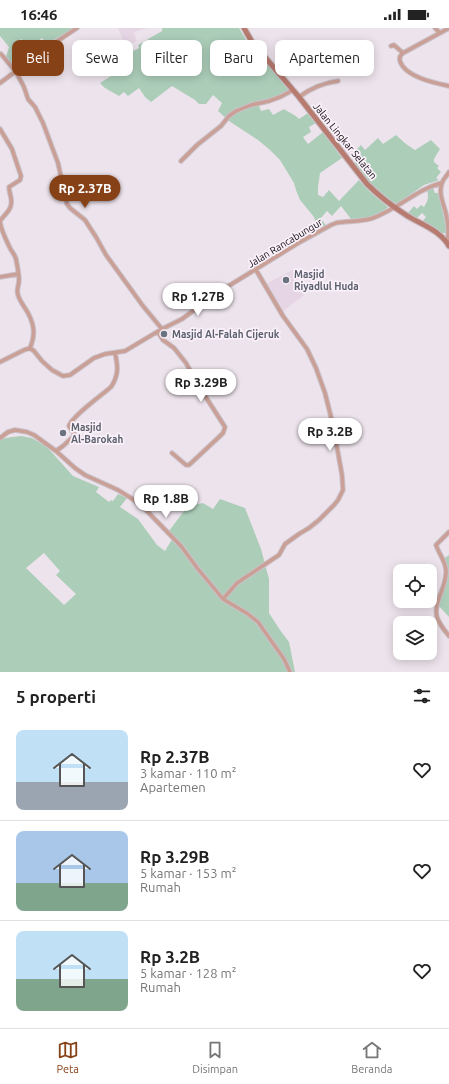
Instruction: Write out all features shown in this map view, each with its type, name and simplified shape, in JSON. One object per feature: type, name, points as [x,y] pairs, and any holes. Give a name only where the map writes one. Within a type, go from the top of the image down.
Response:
[{"type":"street","points":[[59,40],[77,28]]},
{"type":"street","name":"Jalan Lingkar Selatan","points":[[244,28],[252,42],[299,97],[360,176],[395,208],[436,233],[448,244]]},
{"type":"street","points":[[435,28],[440,33]]},
{"type":"street","points":[[449,28],[400,54],[402,64],[416,76],[425,80],[449,86]]},
{"type":"street","points":[[391,46],[394,45],[403,53]]},
{"type":"street","points":[[1,54],[12,67]]},
{"type":"street","points":[[1,81],[12,74]]},
{"type":"street","points":[[18,76],[28,99],[35,107],[47,134],[58,163],[67,204],[85,220],[106,255],[143,306],[162,329]]},
{"type":"street","points":[[299,97],[318,86],[338,80]]},
{"type":"street","points":[[181,161],[236,111],[280,97],[293,90]]},
{"type":"street","points":[[0,129],[12,149],[21,176],[20,180],[9,187],[12,204],[8,213],[0,220],[5,237],[14,255],[19,280],[17,290],[18,294],[29,314],[34,333],[34,340],[30,348],[0,362]]},
{"type":"street","points":[[448,244],[446,216],[441,197],[442,183],[449,172]]},
{"type":"street","name":"Jalan Rancabungur","points":[[30,348],[49,368],[63,376],[70,375],[94,358],[105,354],[125,351],[182,319],[222,290],[300,242],[331,225],[372,218],[395,208],[435,184],[442,183]]},
{"type":"street","points":[[0,238],[5,237]]},
{"type":"street","points":[[223,599],[237,583],[279,555],[285,544],[319,520],[338,500],[343,490],[342,475],[333,425],[325,393],[316,368],[307,350],[256,270]]},
{"type":"street","points":[[0,277],[18,274]]},
{"type":"street","points":[[158,332],[163,340],[174,348],[186,363],[225,427],[220,437],[189,465],[186,465],[172,453]]},
{"type":"street","points":[[56,451],[75,435],[70,423],[114,383],[118,369],[115,353]]},
{"type":"street","points":[[0,438],[8,432],[15,430],[27,432],[40,439],[85,475],[118,490],[142,506],[181,546],[223,599],[258,622],[284,659],[290,672]]},
{"type":"street","points":[[449,532],[436,545],[446,568],[446,581],[437,607],[437,618],[449,636]]},
{"type":"shaded area","points":[[118,28],[148,28],[134,32],[137,41],[133,43],[133,40],[123,40]]},
{"type":"shaded area","points":[[294,269],[304,295],[282,312],[266,284]]},
{"type":"green space","points":[[0,28],[72,29],[54,40],[44,40],[42,38],[40,40],[12,40],[12,64],[6,57],[9,47],[0,36]]},
{"type":"green space","points":[[162,28],[239,28],[246,40],[210,40],[210,76],[267,76],[267,64],[275,73],[275,76],[278,76],[290,90],[258,103],[261,111],[269,109],[273,115],[284,109],[299,119],[308,113],[316,123],[309,127],[311,132],[303,137],[308,144],[323,132],[342,158],[320,173],[318,195],[323,197],[329,190],[339,201],[359,180],[370,192],[388,207],[384,211],[366,218],[351,219],[341,206],[332,216],[327,211],[321,218],[326,226],[318,230],[314,217],[300,200],[294,183],[280,160],[258,140],[229,121],[218,111],[222,103],[213,95],[206,104],[199,104],[172,86],[151,102],[145,97],[139,88],[128,96],[124,92],[119,96],[105,88],[100,83],[111,76],[133,76],[133,51],[139,48],[138,45],[141,43],[141,76],[202,76],[202,40],[147,40],[162,31]]},
{"type":"green space","points":[[396,135],[415,150],[431,140],[440,149],[434,159],[434,162],[439,166],[437,168],[441,172],[436,178],[439,180],[424,185],[398,203],[394,203],[390,202],[379,193],[357,168],[354,164],[358,160],[353,153],[361,145],[365,150],[378,138],[383,144]]},
{"type":"green space","points":[[433,188],[435,193],[439,193],[447,233],[441,233],[422,222],[426,217],[422,213],[416,219],[408,213],[414,206],[417,209],[421,205],[424,207],[428,199],[427,190]]},
{"type":"green space","points":[[21,436],[32,438],[47,447],[73,476],[99,487],[96,492],[109,502],[111,500],[113,501],[118,494],[127,498],[120,507],[138,519],[157,545],[165,551],[174,536],[169,531],[187,507],[203,503],[213,509],[220,499],[245,508],[261,549],[269,579],[269,613],[289,642],[295,672],[0,672],[0,439]],"holes":[[[44,553],[60,571],[56,575],[76,594],[64,605],[26,568]]]},
{"type":"green space","points":[[449,555],[449,617],[439,606],[446,583],[446,572],[443,559]]},
{"type":"place","name":"Masjid Riyadlul Huda","points":[[286,280]]},
{"type":"place","name":"Masjid Al-Falah Cijeruk","points":[[164,334]]},
{"type":"place","name":"Masjid Al-Barokah","points":[[63,433]]}]
